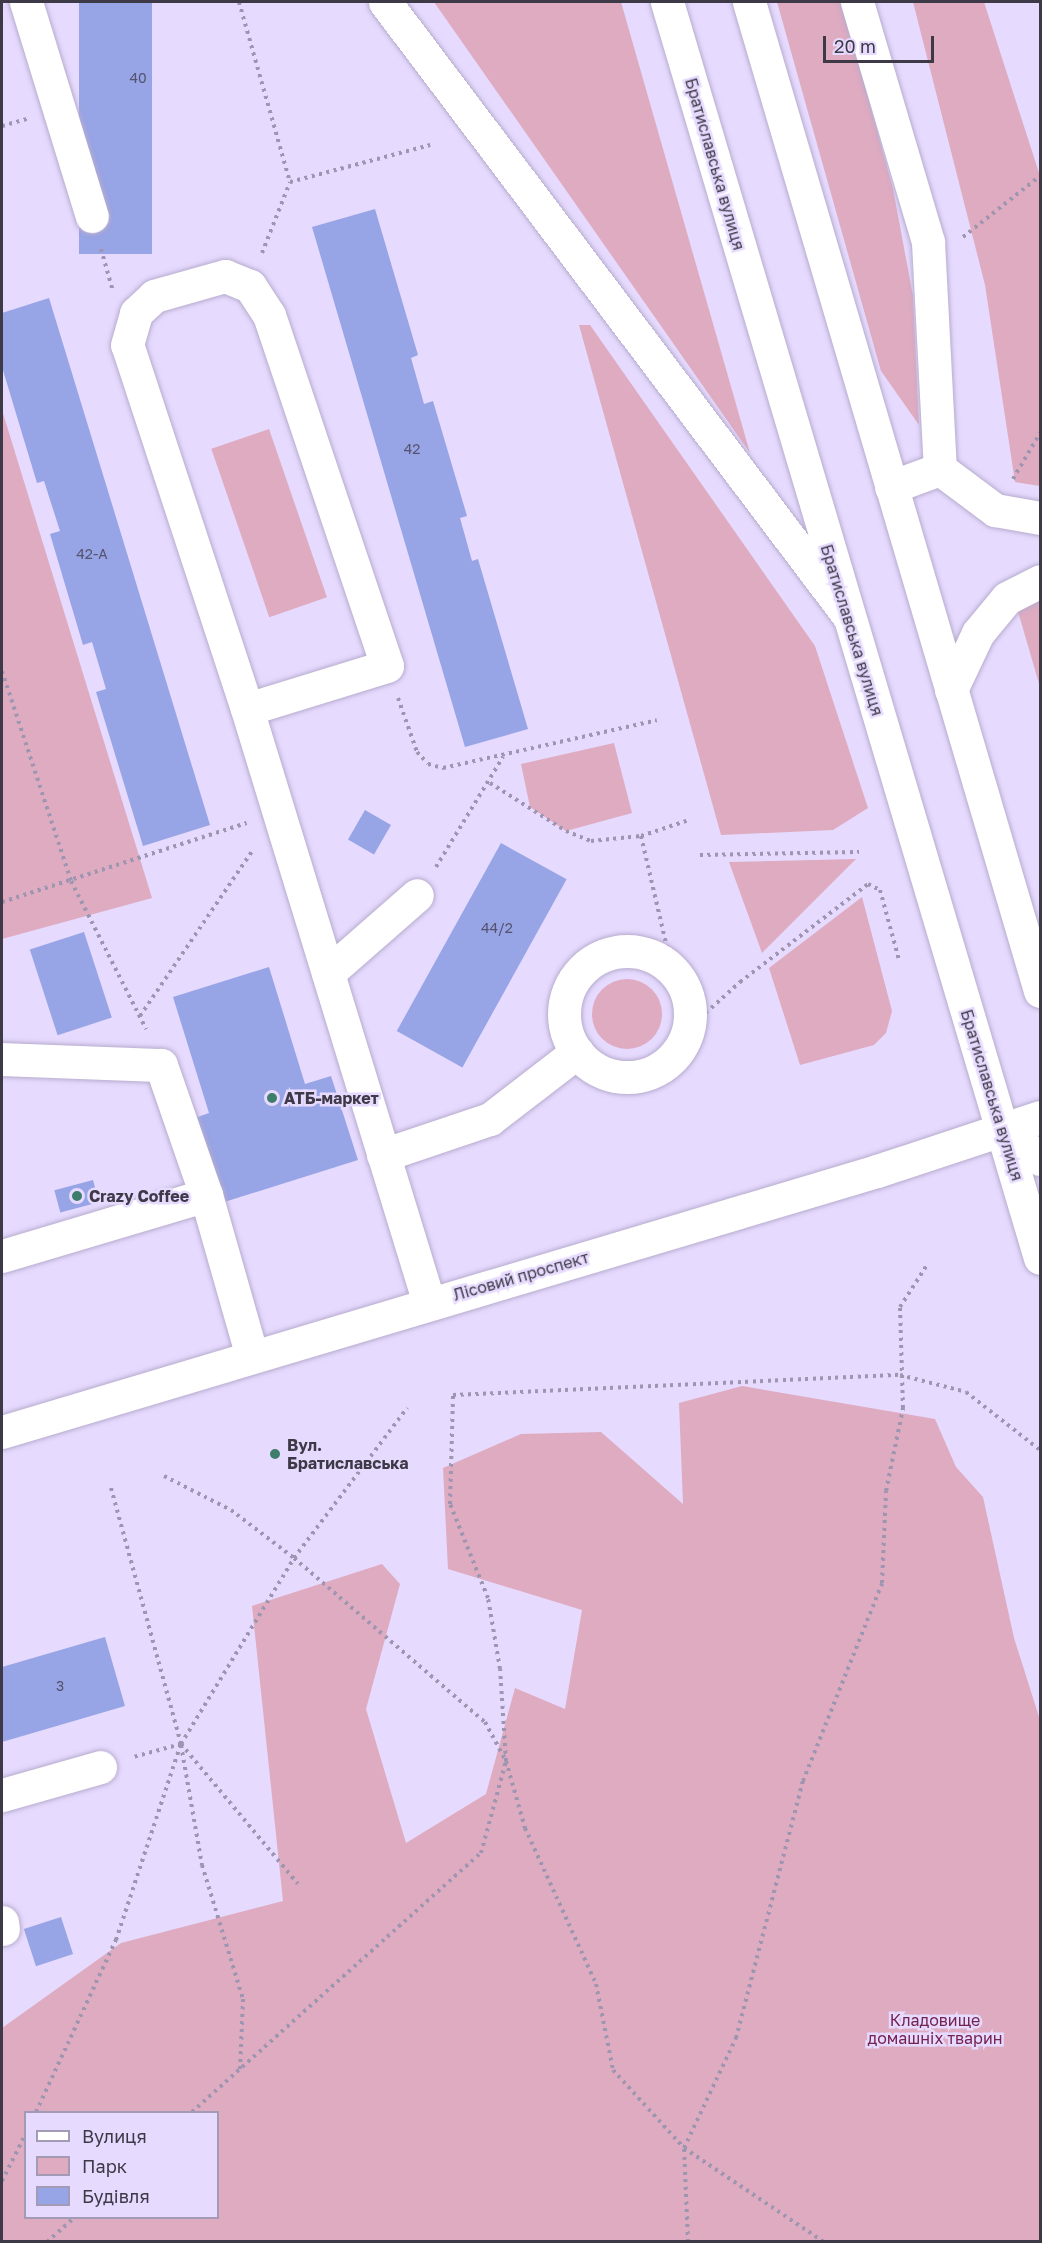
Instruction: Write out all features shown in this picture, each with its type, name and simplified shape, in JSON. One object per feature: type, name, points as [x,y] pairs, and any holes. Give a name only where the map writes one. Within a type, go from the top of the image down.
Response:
[{"type":"main road","points":[[26,2],[92,216]]},
{"type":"main road","points":[[385,2],[847,614]]},
{"type":"main road","name":"Братиславська вулиця","points":[[667,2],[847,614],[1041,1258]]},
{"type":"main road","points":[[749,2],[1041,991]]},
{"type":"main road","points":[[857,2],[928,242],[940,469]]},
{"type":"main road","points":[[248,709],[387,666],[269,315],[250,286],[225,276],[154,296],[136,313],[127,345],[248,709],[429,1303]]},
{"type":"main road","points":[[891,487],[940,469]]},
{"type":"main road","points":[[940,469],[995,510],[1041,518]]},
{"type":"main road","points":[[951,690],[978,633],[1007,598],[1041,581]]},
{"type":"main road","points":[[328,973],[417,895]]},
{"type":"main road","points":[[635,951],[655,957],[672,969],[684,987],[690,1007],[688,1028],[668,1062],[640,1075],[610,1074],[592,1066],[577,1052],[567,1034],[564,1013],[567,992],[578,974],[594,959],[614,952],[635,951]]},
{"type":"main road","points":[[383,1155],[490,1119],[577,1052]]},
{"type":"main road","points":[[2,1059],[161,1065],[206,1196],[252,1356]]},
{"type":"main road","name":"Лісовий проспект","points":[[2,1432],[1041,1117]]},
{"type":"main road","points":[[1003,1130],[1041,1159]]},
{"type":"main road","points":[[2,1256],[206,1196]]},
{"type":"main road","points":[[2,1796],[100,1767]]},
{"type":"path","points":[[239,2],[290,183],[250,286]]},
{"type":"path","points":[[290,183],[430,145]]},
{"type":"path","points":[[959,240],[1041,176]]},
{"type":"path","points":[[92,216],[113,291]]},
{"type":"path","points":[[1006,490],[1041,433]]},
{"type":"path","points":[[387,666],[417,752],[428,764],[458,767],[657,720]]},
{"type":"path","points":[[2,671],[70,882],[141,1016],[161,1065]]},
{"type":"path","points":[[417,895],[490,783],[503,757]]},
{"type":"path","points":[[490,783],[566,831],[591,841],[641,836],[689,820]]},
{"type":"path","points":[[2,902],[279,813]]},
{"type":"path","points":[[141,1016],[279,813]]},
{"type":"path","points":[[641,836],[672,969]]},
{"type":"path","points":[[700,855],[859,852]]},
{"type":"path","points":[[688,1028],[740,982],[868,884],[880,890],[898,960]]},
{"type":"path","points":[[688,2241],[684,2148],[736,2038],[803,1781],[882,1583],[886,1491],[903,1408],[900,1375],[900,1307],[927,1265]]},
{"type":"path","points":[[824,2241],[684,2148],[613,2070],[596,1984],[525,1828],[506,1761],[500,1669],[488,1598],[450,1504],[453,1395],[900,1375],[966,1392],[1041,1450]]},
{"type":"path","points":[[36,2111],[116,1940],[181,1744],[294,1558],[406,1408]]},
{"type":"path","points":[[164,1476],[231,1510],[294,1558],[485,1722],[506,1761],[481,1853],[193,2111]]},
{"type":"path","points":[[111,1488],[181,1744],[202,1865],[243,1999],[240,2070]]},
{"type":"path","points":[[100,1767],[181,1744]]},
{"type":"path","points":[[181,1744],[298,1884]]},
{"type":"path","points":[[2,2181],[24,2137]]},
{"type":"path","points":[[47,2241],[72,2219]]},
{"type":"green space","points":[[434,2],[621,2],[750,453]]},
{"type":"green space","points":[[777,2],[842,2],[893,189],[913,296],[919,425],[881,371]]},
{"type":"green space","points":[[913,2],[984,2],[1040,176],[1040,486],[1015,482],[985,285]]},
{"type":"green space","points":[[579,325],[590,325],[815,646],[868,808],[833,830],[721,835]]},
{"type":"green space","points":[[2,410],[152,898],[2,939]]},
{"type":"green space","points":[[269,429],[327,597],[269,617],[211,449]]},
{"type":"green space","points":[[1040,593],[1040,687],[1017,608]]},
{"type":"green space","points":[[614,743],[632,813],[566,831],[530,807],[521,764]]},
{"type":"green space","points":[[856,859],[762,953],[729,862]]},
{"type":"green space","points":[[862,897],[892,1011],[886,1033],[874,1045],[800,1065],[769,968]]},
{"type":"green space","points":[[627,979],[640,982],[652,989],[659,1001],[662,1014],[659,1027],[652,1039],[640,1046],[627,1049],[614,1046],[602,1039],[595,1027],[592,1014],[595,1001],[602,989],[614,982]]},
{"type":"green space","name":"Кладовище домашніх тварин","points":[[742,1386],[935,1419],[956,1467],[983,1497],[1014,1638],[1040,1720],[1040,2241],[2,2241],[2,2028],[121,1943],[283,1901],[252,1606],[382,1564],[400,1584],[366,1709],[406,1843],[486,1794],[515,1688],[565,1709],[582,1610],[448,1569],[443,1468],[521,1434],[601,1432],[683,1504],[679,1403]]},
{"type":"building","points":[[79,2],[152,2],[152,254],[79,254]]},
{"type":"building","points":[[375,209],[418,355],[411,358],[424,404],[433,401],[467,516],[460,518],[472,561],[478,559],[528,729],[465,747],[312,227]]},
{"type":"building","points":[[49,298],[210,825],[143,846],[96,692],[106,689],[92,642],[83,645],[50,534],[60,531],[44,481],[37,483],[2,367],[2,313]]},
{"type":"building","points":[[365,810],[391,825],[374,854],[348,839]]},
{"type":"building","points":[[501,843],[567,879],[462,1067],[397,1031]]},
{"type":"building","points":[[84,932],[112,1018],[58,1035],[30,950]]},
{"type":"building","name":"АТБ-маркет","points":[[269,967],[305,1084],[331,1076],[358,1160],[218,1204],[192,1119],[209,1113],[173,997]]},
{"type":"building","name":"Crazy Coffee","points":[[93,1180],[99,1202],[60,1213],[54,1190]]},
{"type":"building","points":[[105,1637],[125,1706],[2,1742],[2,1667]]},
{"type":"building","points":[[61,1917],[73,1954],[36,1966],[24,1929]]},
{"type":"place","name":"АТБ-маркет","points":[[272,1098]]},
{"type":"place","name":"Crazy Coffee","points":[[77,1196]]},
{"type":"place","name":"Вул. Братиславська","points":[[275,1454]]}]
